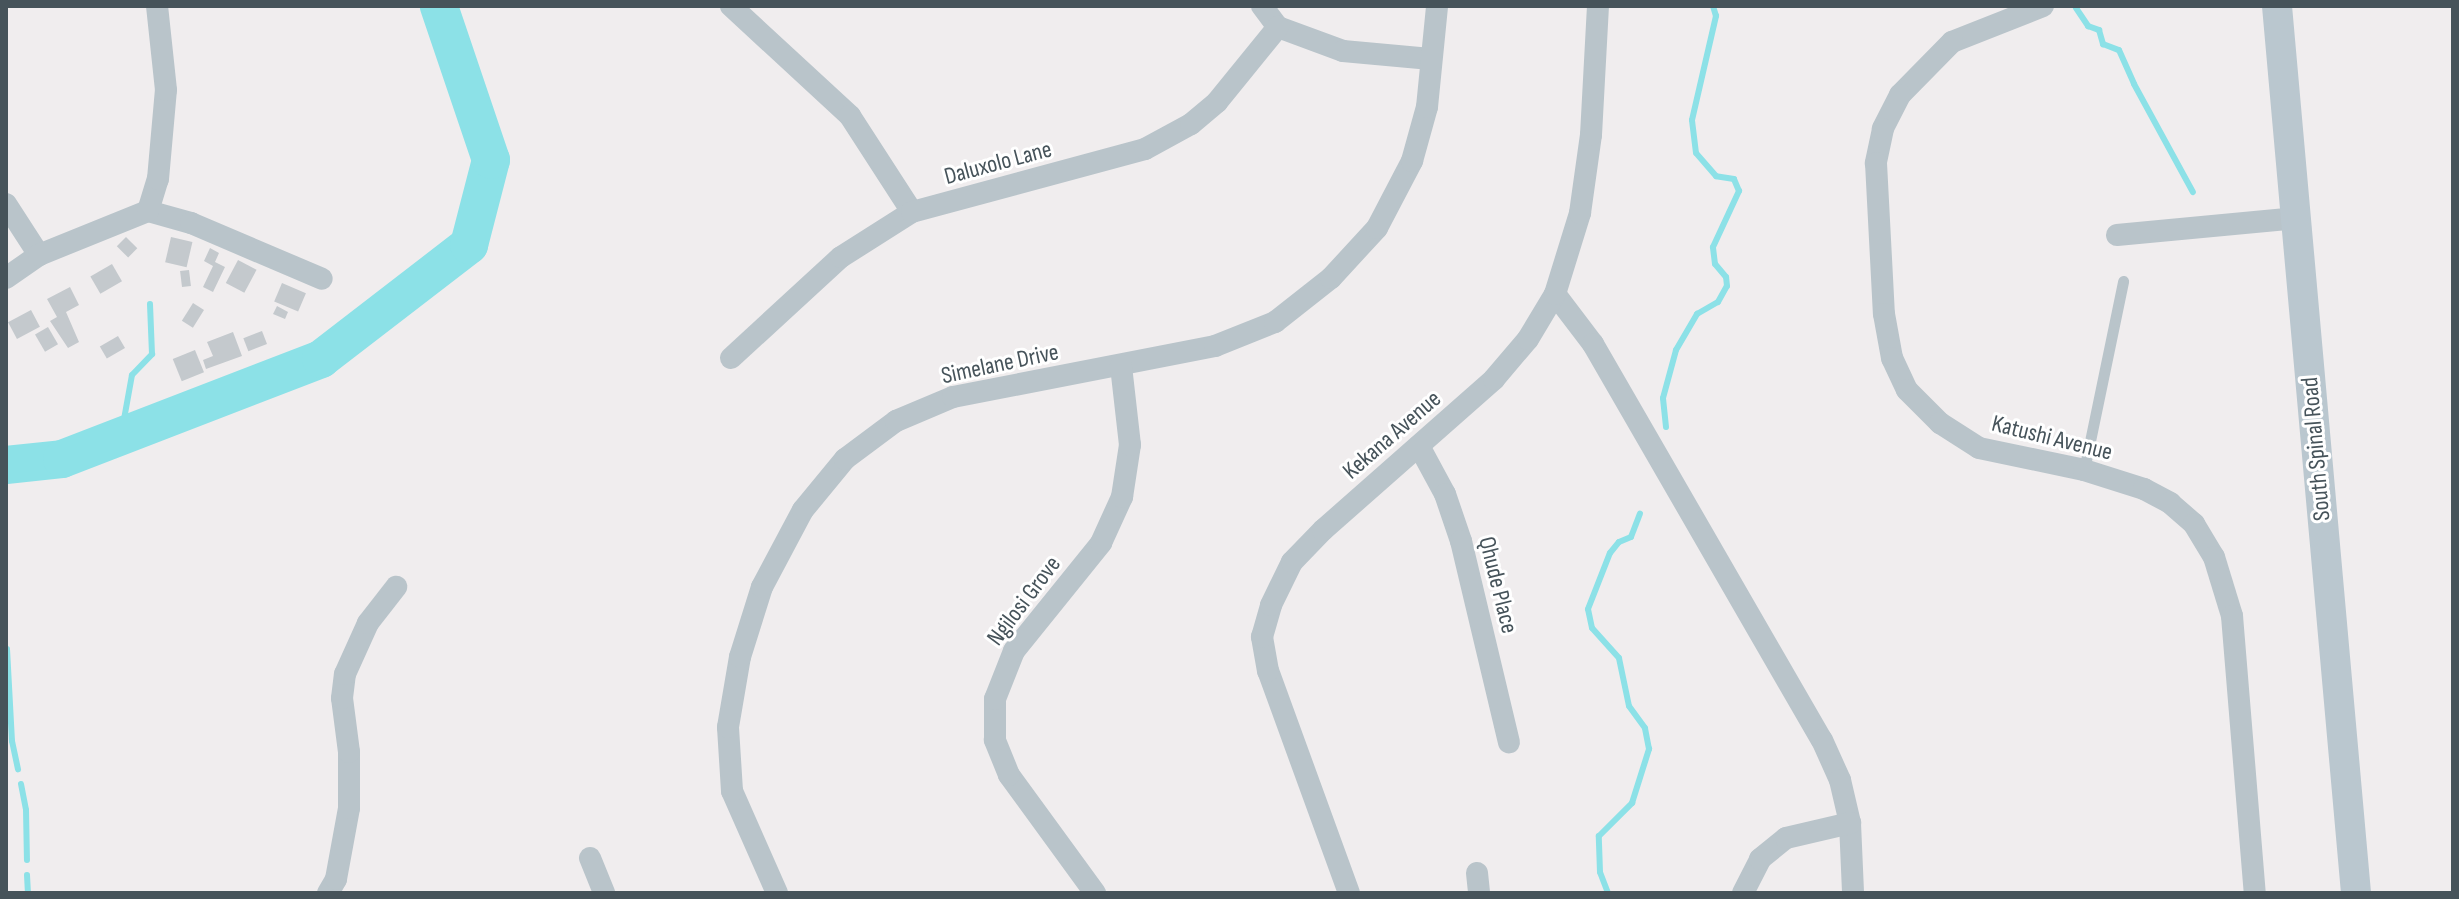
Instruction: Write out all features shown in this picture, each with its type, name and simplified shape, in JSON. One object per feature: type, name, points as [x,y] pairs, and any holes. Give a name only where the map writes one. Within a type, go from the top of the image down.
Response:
[{"type":"street","points":[[142,214],[158,179],[166,90],[157,6]]},
{"type":"street","points":[[731,6],[850,116],[912,212]]},
{"type":"street","points":[[1262,6],[1278,27],[1343,51],[1431,59]]},
{"type":"street","name":"Simelane Drive","points":[[777,893],[732,791],[728,727],[740,657],[762,587],[803,510],[845,459],[896,421],[953,397],[1215,346],[1275,322],[1331,278],[1377,228],[1412,161],[1427,107],[1437,6]]},
{"type":"street","name":"Kekana Avenue","points":[[1349,893],[1268,671],[1262,637],[1271,605],[1292,562],[1494,379],[1528,339],[1555,294],[1580,213],[1591,135],[1598,6]]},
{"type":"street","name":"Katushi Avenue","points":[[2043,6],[1952,42],[1900,95],[1883,129],[1876,163],[1884,314],[1892,358],[1907,390],[1940,423],[1979,448],[2084,470],[2144,489],[2170,503],[2194,524],[2214,557],[2232,616],[2255,893]]},
{"type":"street","name":"South Spinal Road","points":[[2277,6],[2356,893]]},
{"type":"street","name":"Daluxolo Lane","points":[[731,358],[841,257],[912,212],[1145,149],[1191,124],[1217,102],[1278,27]]},
{"type":"street","points":[[6,204],[39,255]]},
{"type":"street","points":[[6,278],[39,255],[142,214],[191,223],[322,279]]},
{"type":"street","points":[[2117,235],[2296,218]]},
{"type":"street","points":[[1555,294],[1593,344],[1822,740],[1840,780],[1850,823],[1853,893]]},
{"type":"street","name":"Ngilosi Grove","points":[[1095,893],[1009,775],[995,740],[995,699],[1014,651],[1101,543],[1122,497],[1130,445],[1121,366]]},
{"type":"street","name":"Qhude Place","points":[[1419,446],[1445,494],[1461,541],[1509,742]]},
{"type":"street","points":[[328,893],[336,879],[349,808],[349,752],[342,698],[345,674],[368,623],[396,587]]},
{"type":"street","points":[[1743,893],[1760,859],[1786,838],[1850,823]]},
{"type":"street","points":[[590,858],[604,893]]},
{"type":"lane","points":[[2084,470],[2123,281]]},
{"type":"building","points":[[126,237],[137,248],[128,258],[117,246]]},
{"type":"building","points":[[171,237],[192,242],[187,267],[165,262]]},
{"type":"building","points":[[210,248],[219,253],[215,262],[225,267],[213,292],[203,287],[213,266],[204,261]]},
{"type":"building","points":[[238,260],[257,270],[244,293],[226,283]]},
{"type":"building","points":[[112,264],[122,281],[100,294],[90,276]]},
{"type":"building","points":[[189,270],[191,286],[182,287],[180,271]]},
{"type":"building","points":[[282,283],[306,293],[298,312],[274,301]]},
{"type":"building","points":[[70,287],[79,305],[66,312],[79,342],[68,348],[50,321],[57,317],[47,299]]},
{"type":"building","points":[[193,303],[204,310],[193,328],[182,321]]},
{"type":"building","points":[[277,306],[288,312],[285,319],[273,314]]},
{"type":"building","points":[[31,310],[40,327],[17,339],[8,322]]},
{"type":"building","points":[[48,327],[58,344],[45,352],[35,334]]},
{"type":"building","points":[[262,331],[267,344],[248,351],[243,338]]},
{"type":"building","points":[[233,332],[242,356],[206,369],[203,360],[213,356],[207,342]]},
{"type":"building","points":[[118,336],[125,348],[107,359],[100,346]]},
{"type":"building","points":[[195,350],[204,372],[182,381],[173,359]]},
{"type":"waterway","points":[[6,465],[62,459],[321,359],[469,245],[491,160],[439,6]]},
{"type":"waterway","points":[[1666,427],[1663,398],[1676,350],[1697,314],[1718,302],[1727,286],[1726,277],[1715,264],[1713,247],[1739,191],[1734,179],[1716,176],[1696,153],[1692,120],[1716,16],[1713,6]]},
{"type":"waterway","points":[[2076,8],[2088,26],[2099,30],[2103,44],[2119,50],[2134,84],[2193,192]]},
{"type":"waterway","points":[[121,436],[132,375],[152,354],[150,304]]},
{"type":"waterway","points":[[1608,893],[1600,872],[1599,836],[1632,803],[1649,749],[1645,728],[1629,706],[1619,658],[1592,628],[1588,609],[1610,553],[1619,542],[1631,537],[1640,514]]},
{"type":"waterway","points":[[7,649],[12,741],[18,769]]},
{"type":"waterway","points":[[21,784],[26,810],[27,860]]},
{"type":"waterway","points":[[27,875],[28,893]]}]
